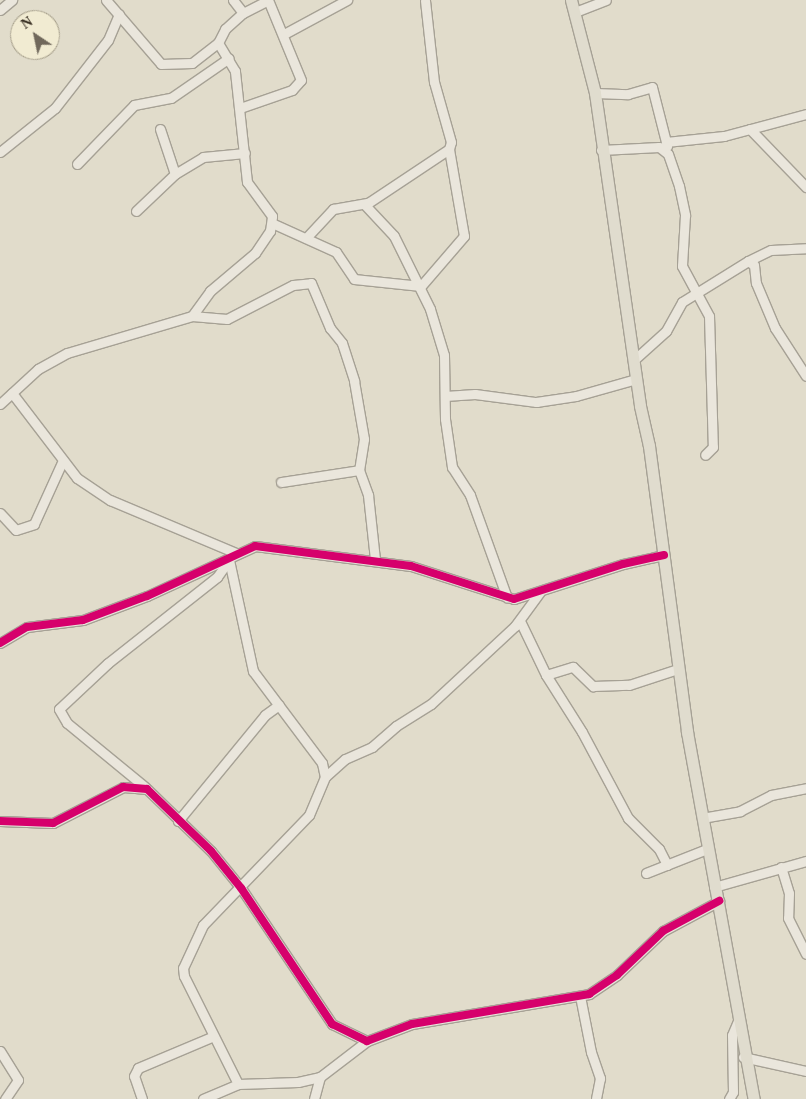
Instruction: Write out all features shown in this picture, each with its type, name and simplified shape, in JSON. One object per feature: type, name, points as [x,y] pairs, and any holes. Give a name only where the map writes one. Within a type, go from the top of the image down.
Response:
[{"type":"main road","points":[[571,0],[595,93],[601,150],[664,555],[678,669],[743,1057],[754,1099]]},
{"type":"street","points":[[0,10],[12,0]]},
{"type":"street","points":[[106,0],[161,64],[192,63],[218,43],[225,30],[243,13],[268,0],[284,34],[301,80],[299,85],[240,108]]},
{"type":"street","points":[[233,0],[243,13]]},
{"type":"street","points":[[284,34],[347,0]]},
{"type":"street","points":[[421,286],[464,233],[449,149],[451,142],[434,82],[425,0]]},
{"type":"street","points":[[575,12],[606,0]]},
{"type":"street","points":[[0,152],[55,108],[108,40],[119,14]]},
{"type":"street","points":[[218,43],[230,58],[239,85],[247,182],[265,203],[274,224],[336,252],[354,279],[421,286]]},
{"type":"street","points":[[78,164],[134,105],[171,98],[230,58]]},
{"type":"street","points":[[595,93],[628,94],[652,87],[668,154],[685,212],[682,266],[686,279],[697,292],[709,316],[713,447],[705,456]]},
{"type":"street","points":[[666,142],[724,136],[806,114]]},
{"type":"street","points":[[750,128],[806,187]]},
{"type":"street","points":[[160,129],[175,174]]},
{"type":"street","points":[[601,150],[645,145],[659,147],[668,154]]},
{"type":"street","points":[[306,238],[333,209],[365,205],[420,172],[449,149]]},
{"type":"street","points":[[136,212],[175,174],[203,157],[245,153]]},
{"type":"street","points":[[365,205],[392,233],[421,286],[444,355],[445,396],[453,470],[470,495],[507,598]]},
{"type":"street","points":[[192,316],[210,291],[255,253],[274,224]]},
{"type":"street","points":[[635,359],[666,331],[682,302],[697,292],[748,261],[772,250],[806,248]]},
{"type":"street","points":[[748,261],[754,265],[756,283],[775,328],[806,376]]},
{"type":"street","points":[[0,404],[38,369],[67,353],[192,316],[227,319],[293,285],[311,283],[330,328],[342,343],[354,381],[364,439],[359,470],[371,511],[376,559]]},
{"type":"street","points":[[445,396],[475,394],[536,402],[576,396],[636,379]]},
{"type":"street","points":[[12,393],[77,478],[110,500],[236,553]]},
{"type":"street","points":[[0,513],[16,530],[34,524],[63,460]]},
{"type":"street","points":[[281,482],[359,470]]},
{"type":"street","points":[[367,1042],[352,1036],[328,1019],[241,888],[211,851],[126,770],[67,723],[59,709],[108,663],[217,577],[236,553],[255,546],[376,559],[445,574],[507,598],[540,592],[623,564],[664,555]]},
{"type":"street","points":[[0,643],[27,627],[92,616],[229,560]]},
{"type":"street","points":[[229,560],[251,667],[322,763],[325,777]]},
{"type":"street","points":[[238,1084],[184,976],[184,968],[203,925],[241,888],[309,815],[325,777],[345,759],[372,747],[396,726],[430,704],[520,621],[540,592]]},
{"type":"street","points":[[520,621],[546,675],[582,732],[628,818],[657,847],[667,865]]},
{"type":"street","points":[[546,675],[573,666],[593,686],[629,685],[678,669]]},
{"type":"street","points":[[178,821],[264,715],[279,705]]},
{"type":"street","points":[[123,787],[126,770]]},
{"type":"street","points":[[0,821],[54,823],[123,787],[147,789]]},
{"type":"street","points":[[702,818],[740,811],[770,795],[806,788]]},
{"type":"street","points":[[646,873],[707,849]]},
{"type":"street","points":[[714,887],[806,861]]},
{"type":"street","points":[[781,867],[789,893],[788,918],[806,954]]},
{"type":"street","points":[[203,1099],[238,1084],[298,1082],[320,1077],[367,1042],[412,1024],[580,996],[610,981],[663,931],[718,900]]},
{"type":"street","points":[[580,996],[600,1078],[596,1099]]},
{"type":"street","points":[[729,1099],[733,1092],[732,1035],[738,1021]]},
{"type":"street","points":[[142,1099],[134,1076],[136,1070],[214,1036]]},
{"type":"street","points":[[0,1051],[18,1080],[5,1099]]},
{"type":"street","points":[[743,1057],[806,1071]]},
{"type":"street","points":[[316,1097],[320,1077]]},
{"type":"cycle path","points":[[0,643],[27,627],[83,620],[147,596],[255,546],[411,566],[514,599],[623,564],[664,555]]},
{"type":"cycle path","points":[[0,821],[53,823],[123,787],[147,789],[211,851],[241,888],[332,1024],[367,1041],[412,1024],[589,994],[617,975],[663,931],[719,901]]}]
